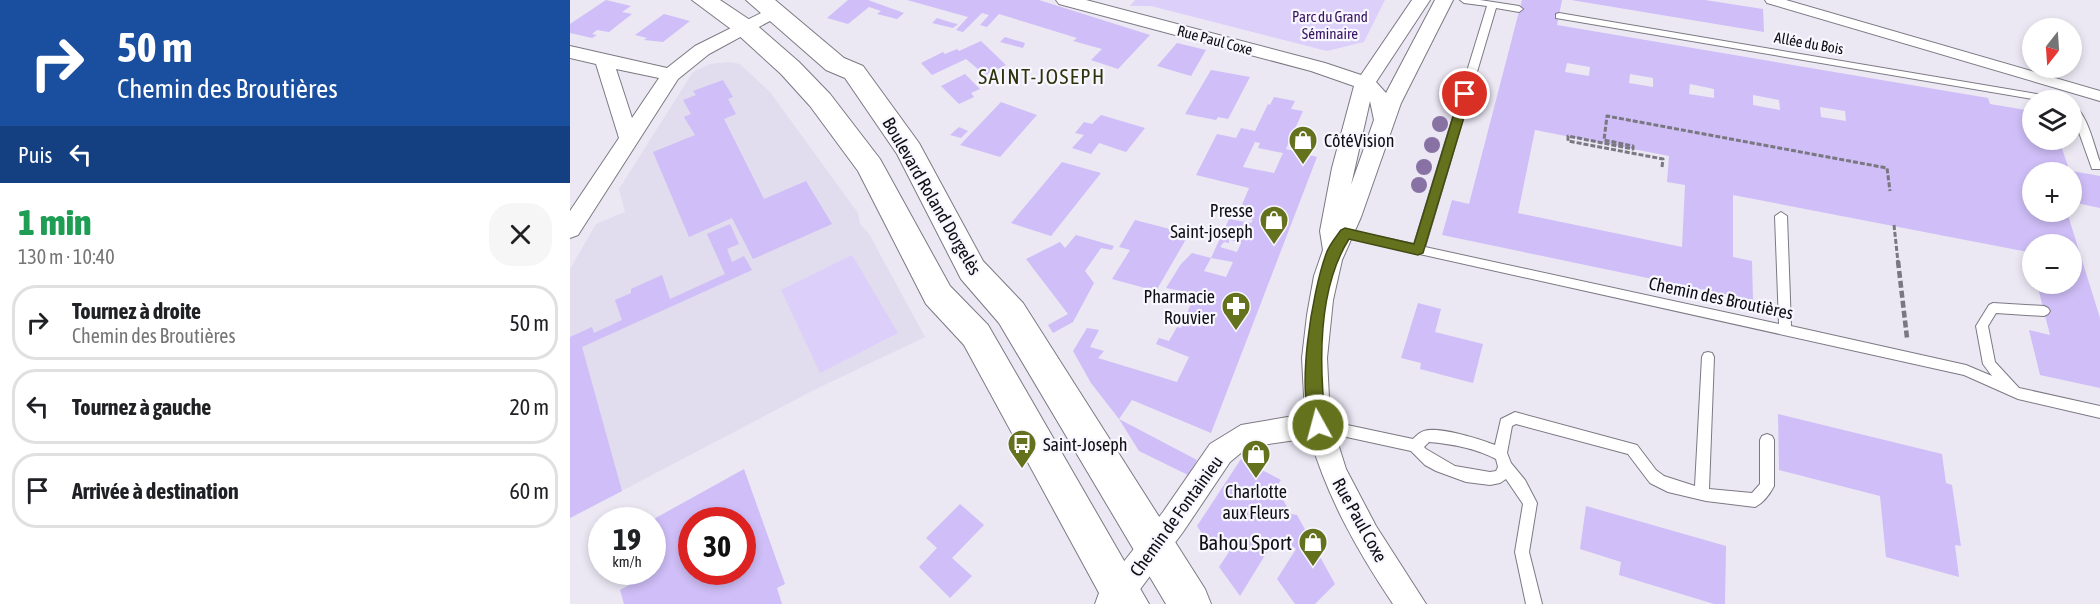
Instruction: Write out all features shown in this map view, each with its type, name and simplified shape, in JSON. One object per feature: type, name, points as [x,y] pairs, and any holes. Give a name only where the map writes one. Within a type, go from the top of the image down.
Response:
[{"type":"main road","name":"Boulevard Roland Dorgelès","points":[[704,0],[759,13],[835,64],[854,72],[909,150],[972,270],[1011,313],[1156,545],[1190,604]]},
{"type":"main road","name":"Boulevard Roland Dorgelès","points":[[759,13],[870,166],[938,295],[976,335],[1120,600]]},
{"type":"street","name":"Rue Paul Coxe","points":[[1065,0],[1318,67],[1365,83],[1337,239],[1322,294],[1313,349],[1313,383],[1318,425],[1336,480],[1355,519],[1411,604]]},
{"type":"street","points":[[1384,119],[1382,104],[1375,92],[1365,83],[1421,0]]},
{"type":"street","name":"Rue Paul Coxe","points":[[1337,239],[1400,82],[1444,0]]},
{"type":"street","points":[[1772,0],[2100,96]]},
{"type":"street","points":[[570,228],[628,136],[671,75],[702,50],[759,13]]},
{"type":"street","points":[[570,52],[671,75]]},
{"type":"street","points":[[604,60],[628,136]]},
{"type":"street","name":"Chemin de Fontainieu","points":[[1120,600],[1220,453],[1241,436],[1318,425]]},
{"type":"lane","points":[[1464,0],[1519,9]]},
{"type":"lane","points":[[1418,250],[1492,5]]},
{"type":"lane","name":"Allée du Bois","points":[[1558,16],[2022,95]]},
{"type":"lane","points":[[2082,126],[2096,166]]},
{"type":"lane","points":[[1781,216],[1785,331]]},
{"type":"lane","name":"Chemin des Broutières","points":[[1337,239],[1418,250],[1966,370],[2018,393],[2100,412]]},
{"type":"lane","points":[[2018,393],[1989,364],[1982,326],[1993,308],[2044,311]]},
{"type":"lane","points":[[1702,493],[1708,357]]},
{"type":"lane","points":[[1318,425],[1415,446],[1420,455],[1434,465],[1491,480],[1500,477],[1506,423],[1515,418],[1632,449],[1642,458],[1649,472],[1659,481],[1728,500],[1755,500],[1767,486],[1767,440]]},
{"type":"lane","points":[[1415,446],[1426,436],[1438,436],[1502,461],[1530,503],[1522,552],[1534,604]]},
{"type":"path","points":[[1662,167],[1663,159],[1568,141],[1568,136],[1633,149],[1634,146],[1604,140],[1607,116],[1887,168],[1890,191]]},
{"type":"path","points":[[1894,225],[1910,358]]},
{"type":"shaded area","points":[[728,62],[740,64],[770,92],[858,213],[860,224],[869,234],[925,337],[814,390],[570,518],[570,269],[596,224],[625,212],[619,189],[693,72],[710,64]]},
{"type":"green space","name":"Parc du Grand Séminaire","points":[[1135,0],[1385,0],[1364,42],[1327,51],[1151,6],[1130,6]]},
{"type":"green space","points":[[852,255],[898,333],[820,373],[781,290]]},
{"type":"building","points":[[606,0],[631,6],[622,12],[632,14],[609,32],[597,30],[592,34],[597,35],[592,38],[570,33],[570,24]]},
{"type":"building","points":[[848,0],[868,0],[904,13],[897,19],[877,14],[881,11],[869,7],[848,24],[827,18]]},
{"type":"building","points":[[907,0],[1039,0],[1150,35],[1118,69],[1091,60],[1102,49],[1073,41],[1077,38],[999,14],[987,27],[980,25],[989,15],[982,13],[963,32],[956,30],[968,17]]},
{"type":"building","points":[[1522,0],[1562,0],[1557,25],[1988,98],[1990,104],[2022,109],[2022,150],[2062,150],[2067,162],[2022,162],[2022,222],[2070,222],[2074,234],[2022,234],[2022,251],[1733,195],[1733,257],[1752,261],[1753,300],[1442,235],[1452,200],[1469,204]],"holes":[[[1567,63],[1590,67],[1589,76],[1565,72]],[[1630,74],[1653,78],[1653,87],[1629,83]],[[1690,84],[1714,89],[1714,98],[1689,94]],[[1753,95],[1779,100],[1780,110],[1753,105]],[[1820,107],[1845,111],[1846,121],[1821,117]],[[1535,130],[1669,156],[1667,182],[1685,185],[1682,247],[1518,213]]]},
{"type":"building","points":[[1571,0],[1705,0],[1763,9],[1764,32]]},
{"type":"building","points":[[664,14],[690,21],[663,42],[644,40],[647,38],[635,35]]},
{"type":"building","points":[[937,18],[958,24],[953,28],[932,23]]},
{"type":"building","points":[[1005,37],[1025,43],[1023,48],[1000,42]]},
{"type":"building","points":[[981,41],[1006,65],[985,75],[966,59],[932,75],[921,63],[943,52],[945,54],[957,49],[959,51]]},
{"type":"building","points":[[1177,43],[1206,50],[1191,76],[1157,66]]},
{"type":"building","points":[[1211,70],[1250,77],[1228,119],[1218,117],[1216,120],[1185,114]]},
{"type":"building","points":[[965,74],[980,89],[971,93],[974,97],[959,104],[941,86]]},
{"type":"building","points":[[723,80],[733,97],[728,99],[736,114],[724,119],[764,199],[806,181],[832,224],[753,259],[732,218],[689,237],[653,152],[695,135],[684,117],[691,114],[683,100],[696,95],[693,91]]},
{"type":"building","points":[[1274,97],[1295,101],[1291,109],[1303,111],[1286,149],[1317,157],[1211,433],[1132,400],[1119,419],[1091,383],[1073,351],[1087,328],[1099,330],[1090,347],[1104,351],[1098,358],[1177,382],[1189,357],[1156,344],[1159,338],[1169,341],[1177,327],[1181,328],[1192,301],[1199,303],[1203,295],[1166,288],[1181,264],[1192,253],[1211,258],[1229,219],[1251,223],[1253,220],[1237,217],[1249,188],[1196,175],[1217,134],[1236,138],[1241,128],[1255,131],[1268,104],[1270,105]],"holes":[[[1255,142],[1260,143],[1258,148],[1283,153],[1274,173],[1243,167]],[[1229,233],[1234,234],[1230,240],[1241,243],[1237,252],[1220,247],[1224,242],[1229,243]],[[1211,258],[1233,262],[1226,277],[1204,271]]]},
{"type":"building","points":[[1001,102],[1037,115],[1000,157],[960,145]]},
{"type":"building","points":[[1101,115],[1145,128],[1126,152],[1099,143],[1091,154],[1072,148],[1084,135],[1075,133],[1084,122],[1092,124]]},
{"type":"building","points":[[959,127],[968,131],[961,138],[950,135]]},
{"type":"building","points":[[1062,162],[1101,173],[1051,236],[1011,223]]},
{"type":"building","points":[[2082,173],[2100,176],[2100,208],[2082,204]]},
{"type":"building","points":[[1135,220],[1189,234],[1156,291],[1112,279],[1130,250],[1119,247]]},
{"type":"building","points":[[730,224],[739,244],[727,249],[732,262],[744,256],[752,270],[582,347],[622,491],[570,518],[570,337],[592,327],[594,333],[622,320],[615,300],[631,293],[631,289],[662,275],[670,299],[725,274],[707,234]]},
{"type":"building","points":[[1076,235],[1114,246],[1112,250],[1101,248],[1085,271],[1094,283],[1073,322],[1053,333],[1048,325],[1068,314],[1026,259],[1060,242],[1065,248]]},
{"type":"building","points":[[2082,260],[2100,318],[2100,388],[2040,375],[2029,330],[2050,335],[2040,294],[2082,294]]},
{"type":"building","points":[[1418,303],[1441,309],[1435,332],[1483,344],[1473,383],[1420,369],[1421,363],[1401,358]]},
{"type":"building","points":[[1778,414],[1942,454],[1946,483],[1952,485],[1961,546],[1955,545],[1959,577],[1886,557],[1880,496],[1779,470]]},
{"type":"building","points":[[1119,419],[1197,460],[1188,475],[1139,451]]},
{"type":"building","points":[[1241,459],[1281,480],[1276,487],[1291,514],[1297,515],[1335,584],[1315,604],[1295,604],[1277,579],[1296,549],[1285,541],[1279,548],[1273,542],[1240,596],[1219,567],[1229,552],[1218,537],[1209,544],[1197,526]]},
{"type":"building","points":[[744,469],[785,584],[777,588],[782,604],[624,604],[620,590],[629,585],[666,585],[666,512]]},
{"type":"building","points":[[960,504],[984,525],[952,558],[972,576],[950,598],[919,567],[937,548],[926,538]]},
{"type":"building","points":[[1586,506],[1726,546],[1725,604],[1714,604],[1619,575],[1621,562],[1580,549]]},
{"type":"place","name":"CôtéVision","points":[[1303,166]]},
{"type":"place","name":"Presse Saint-joseph","points":[[1274,246]]},
{"type":"place","name":"Pharmacie Rouvier","points":[[1236,332]]},
{"type":"place","name":"Saint-Joseph","points":[[1022,470]]},
{"type":"place","name":"Charlotte aux Fleurs","points":[[1256,480]]},
{"type":"place","name":"Bahou Sport","points":[[1313,568]]},
{"type":"district","name":"SAINT-JOSEPH","points":[[1042,76]]},
{"type":"route","points":[[1318,425],[1313,383],[1313,349],[1322,294],[1333,253],[1345,233],[1418,250],[1465,94]]}]
